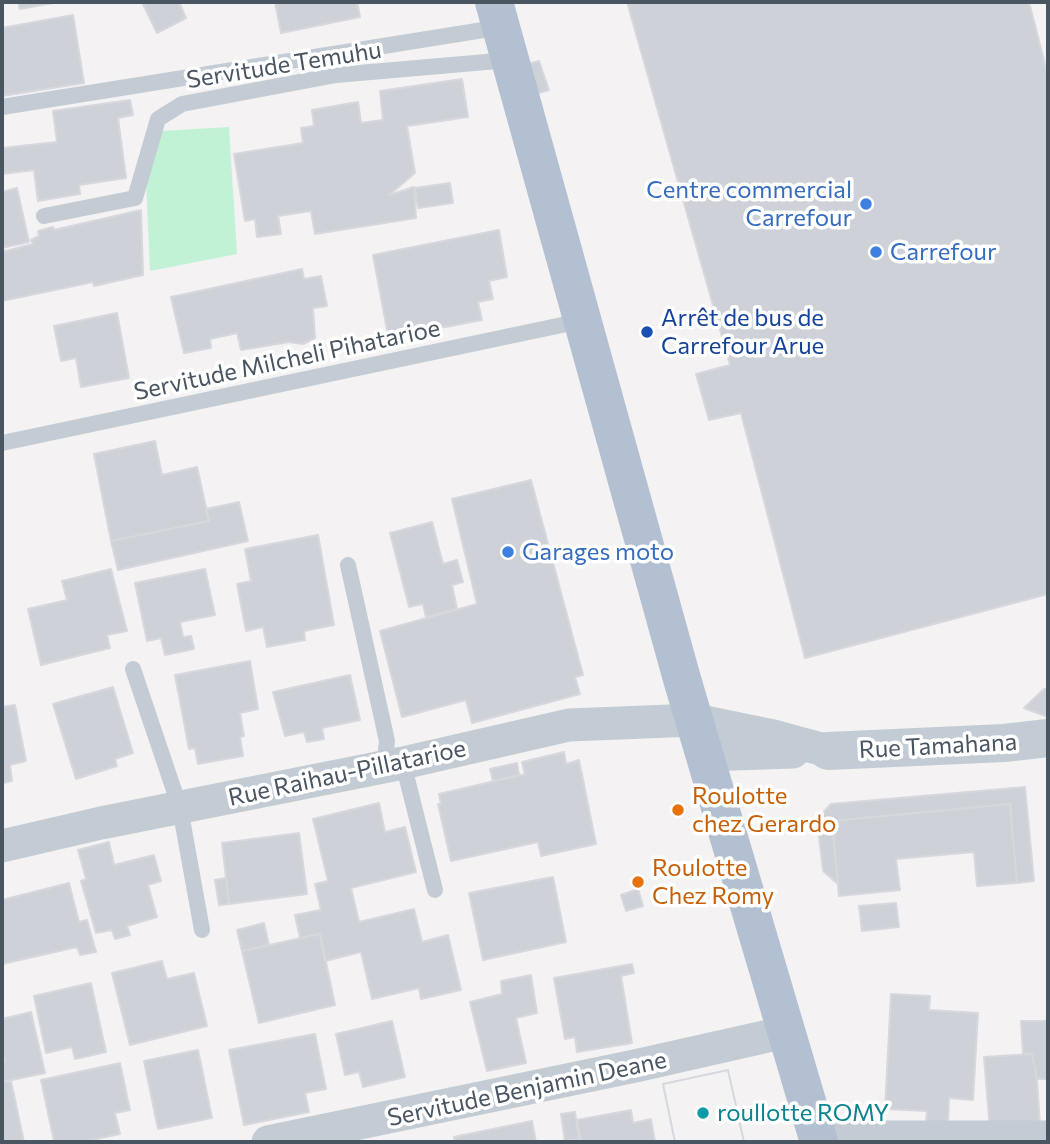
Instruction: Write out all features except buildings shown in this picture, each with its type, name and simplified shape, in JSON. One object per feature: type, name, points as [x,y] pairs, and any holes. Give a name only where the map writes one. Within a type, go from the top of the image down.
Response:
[{"type":"main road","points":[[503,29],[581,321],[818,1140]]},
{"type":"street","name":"Rue Raihau-Pillatarioe","points":[[2,846],[101,823],[394,765],[569,725],[828,751]]},
{"type":"street","name":"Rue Tamahana","points":[[828,751],[1004,743],[1048,738]]},
{"type":"street","name":"Servitude Benjamin Deane","points":[[268,1142],[786,1032]]},
{"type":"street","points":[[818,1140],[1048,1137]]},
{"type":"lane","points":[[2,107],[503,29]]},
{"type":"lane","name":"Servitude Temuhu","points":[[44,216],[135,198],[159,119],[182,104],[336,75],[503,29]]},
{"type":"lane","name":"Servitude Milcheli Pihatarioe","points":[[2,443],[581,321]]},
{"type":"lane","points":[[348,565],[387,741],[435,890]]},
{"type":"lane","points":[[133,669],[180,808],[202,930]]},
{"type":"green space","points":[[229,127],[237,254],[150,271],[146,181],[161,131]]},
{"type":"place","name":"Centre commercial Carrefour","points":[[866,204]]},
{"type":"place","name":"Carrefour","points":[[876,252]]},
{"type":"place","name":"Arrêt de bus de Carrefour Arue","points":[[647,332]]},
{"type":"place","name":"Garages moto","points":[[508,552]]},
{"type":"place","name":"Roulotte chez Gerardo","points":[[678,810]]},
{"type":"place","name":"Roulotte Chez Romy","points":[[638,882]]},
{"type":"place","name":"roullotte ROMY","points":[[703,1113]]}]
